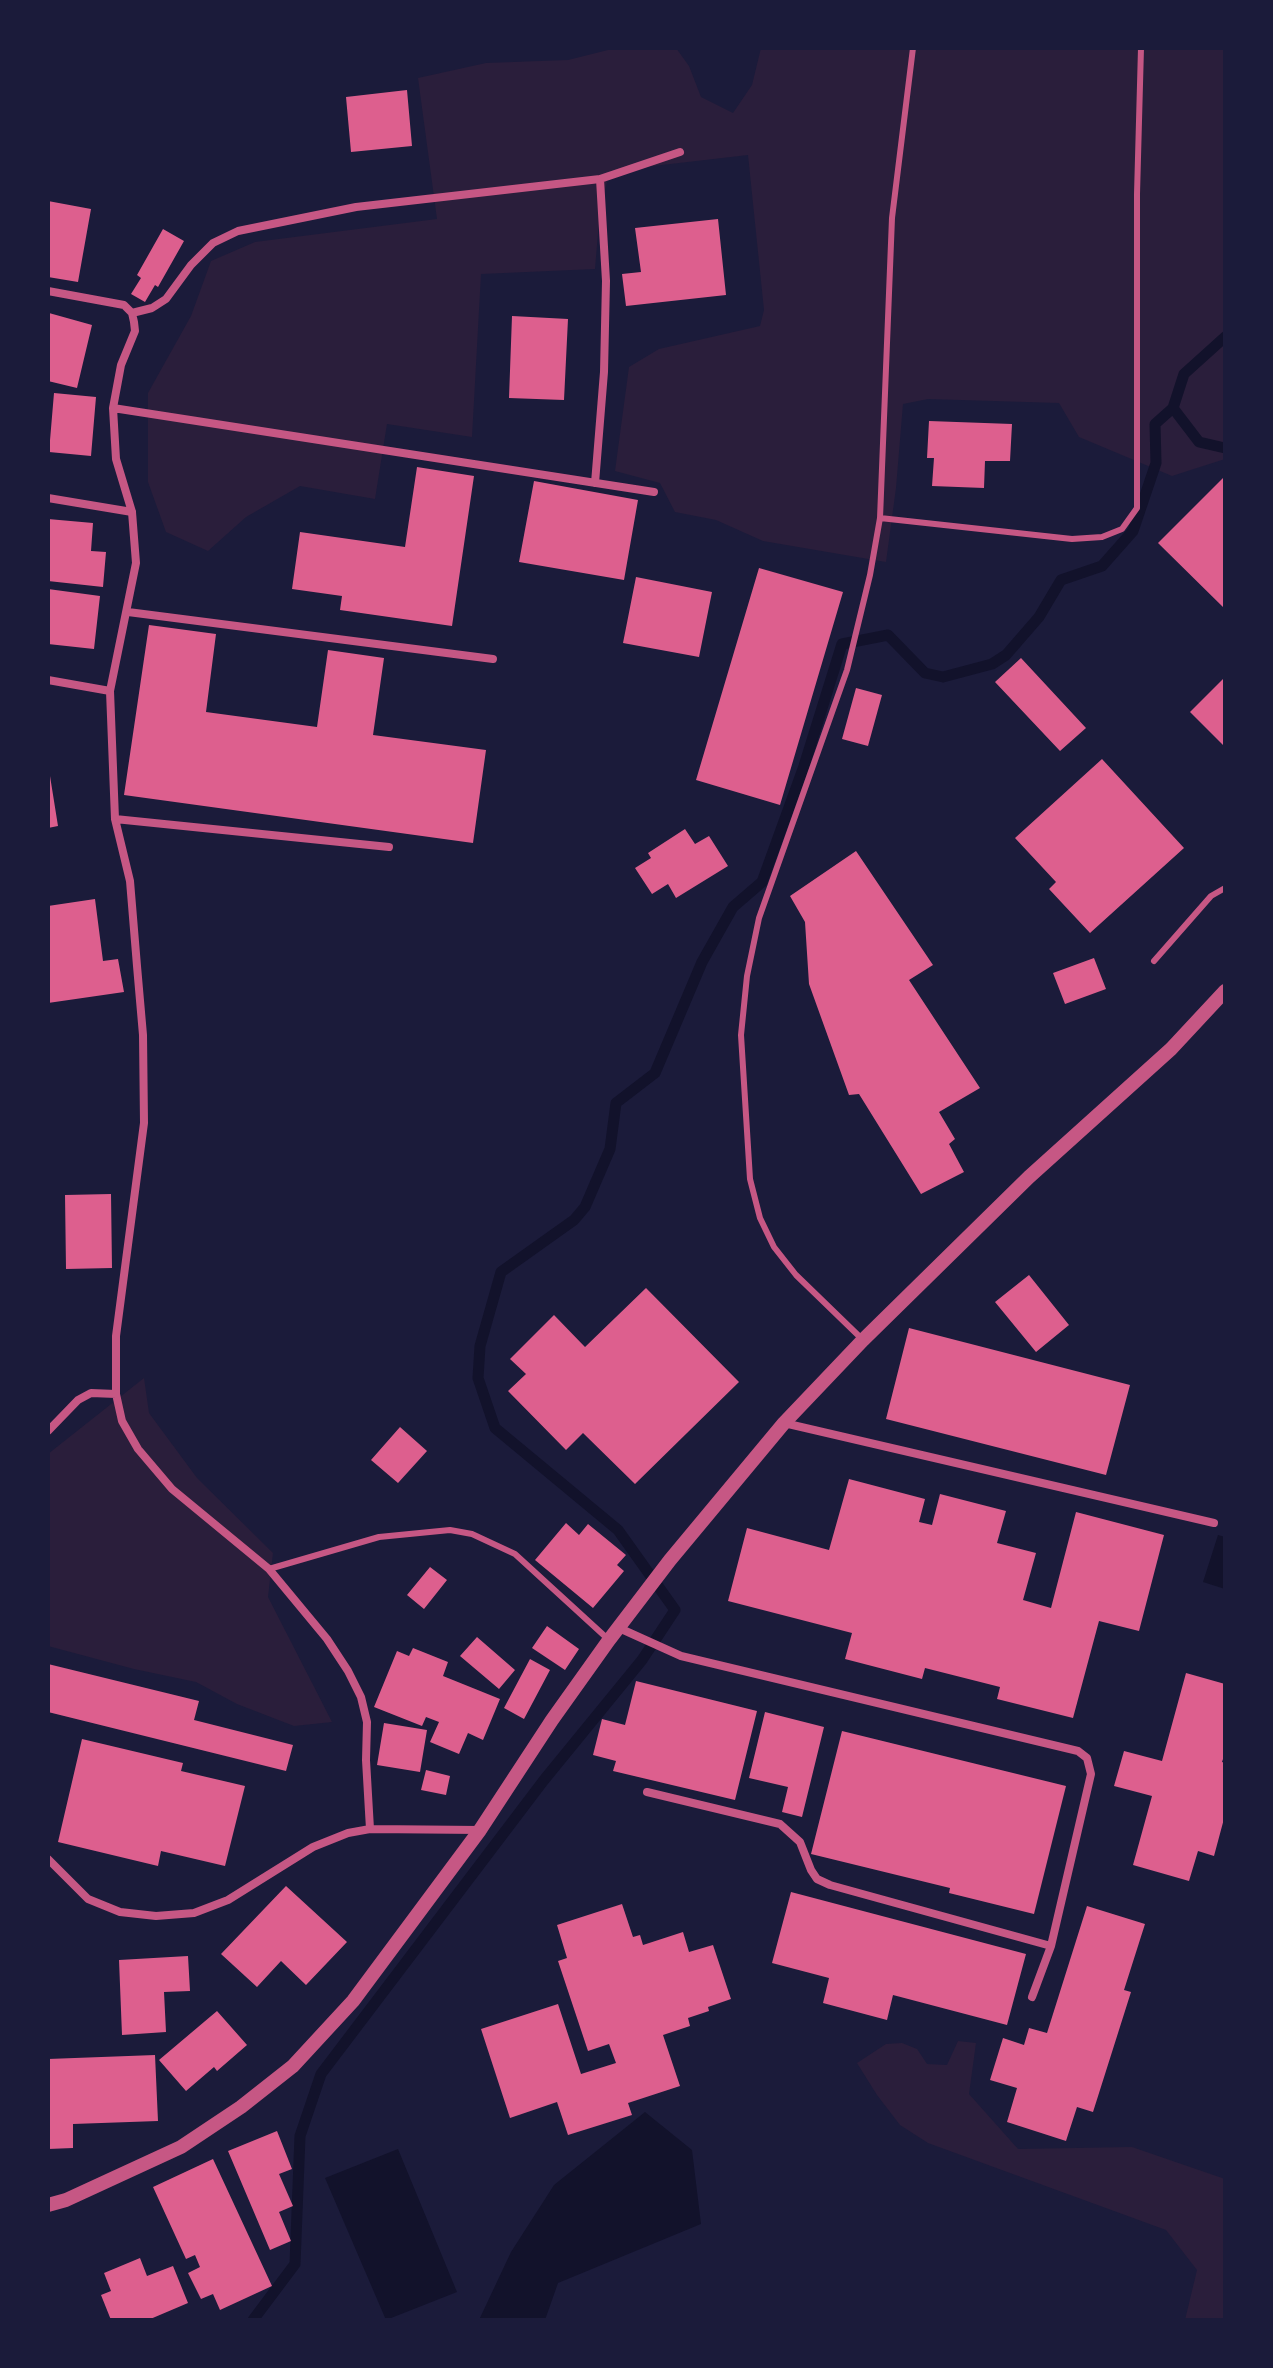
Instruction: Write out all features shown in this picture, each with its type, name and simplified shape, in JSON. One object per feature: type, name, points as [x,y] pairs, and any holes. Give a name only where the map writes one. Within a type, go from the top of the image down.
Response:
[{"type":"street","points":[[132,313],[152,308],[166,299],[191,265],[213,243],[238,231],[356,207],[600,179],[680,152]]},
{"type":"street","points":[[595,483],[604,372],[606,281],[600,179]]},
{"type":"street","points":[[48,291],[124,305],[132,313],[135,331],[121,365],[113,408],[116,459],[132,512],[136,563],[110,691],[115,819],[130,881],[143,1035],[144,1123],[116,1336],[116,1394],[122,1421],[138,1449],[172,1489],[269,1569],[327,1639],[361,1697],[367,1722],[370,1829]]},
{"type":"street","points":[[113,408],[654,492]]},
{"type":"street","points":[[48,498],[132,512]]},
{"type":"street","points":[[128,612],[493,659]]},
{"type":"street","points":[[48,680],[110,691]]},
{"type":"street","points":[[115,819],[389,847]]},
{"type":"street","points":[[48,2205],[66,2200],[181,2147],[241,2107],[293,2066],[353,2001],[480,1830],[609,1640],[670,1560],[784,1423],[863,1340],[1029,1177],[1171,1049],[1225,991]]},
{"type":"street","points":[[48,1431],[78,1400],[91,1393],[116,1394]]},
{"type":"street","points":[[784,1423],[1214,1523]]},
{"type":"street","points":[[619,1628],[681,1656],[1078,1751],[1087,1758],[1091,1774],[1051,1946],[1032,1997]]},
{"type":"street","points":[[647,1792],[780,1824],[800,1842],[817,1879],[830,1885],[1051,1946]]},
{"type":"street","points":[[48,1859],[88,1899],[120,1912],[156,1916],[194,1913],[228,1900],[313,1847],[348,1833],[370,1829],[480,1830]]},
{"type":"lane","points":[[863,1340],[796,1275],[774,1247],[760,1218],[750,1179],[741,1035],[747,976],[759,918],[847,670],[880,518],[892,218],[913,48]]},
{"type":"lane","points":[[880,518],[1072,539],[1102,537],[1122,529],[1137,508],[1137,194],[1141,48]]},
{"type":"lane","points":[[1154,961],[1211,896],[1225,888]]},
{"type":"lane","points":[[269,1569],[379,1537],[450,1530],[472,1534],[515,1554],[609,1640]]},
{"type":"shaded area","points":[[616,48],[676,48],[689,66],[701,97],[733,113],[752,85],[761,48],[1225,48],[1225,459],[1172,476],[1079,437],[1059,403],[928,399],[903,404],[886,562],[763,541],[716,520],[675,512],[660,483],[615,471],[629,367],[659,349],[760,326],[764,310],[748,155],[610,171],[600,209],[595,269],[481,274],[472,437],[387,424],[375,499],[300,486],[246,517],[208,551],[166,532],[148,482],[148,393],[191,316],[211,261],[255,242],[437,219],[418,78],[486,63],[568,60]]},
{"type":"shaded area","points":[[144,1378],[149,1413],[197,1478],[273,1553],[268,1597],[332,1722],[294,1726],[237,1704],[196,1682],[48,1646],[48,1454]]},
{"type":"shaded area","points":[[1218,1535],[1225,1537],[1225,1589],[1203,1582]]},
{"type":"shaded area","points":[[958,2041],[976,2043],[969,2094],[1018,2149],[1132,2147],[1225,2179],[1225,2320],[1185,2320],[1197,2270],[1166,2230],[928,2143],[900,2125],[857,2063],[886,2044],[902,2043],[917,2049],[927,2064],[947,2065]]},
{"type":"shaded area","points":[[645,2112],[692,2150],[701,2224],[558,2283],[545,2320],[479,2320],[511,2252],[554,2185]]},
{"type":"shaded area","points":[[398,2149],[457,2292],[386,2320],[325,2178]]},
{"type":"building","points":[[407,90],[412,146],[351,152],[346,97]]},
{"type":"building","points":[[48,201],[91,209],[78,282],[48,277]]},
{"type":"building","points":[[718,219],[726,295],[626,306],[622,274],[641,272],[635,228]]},
{"type":"building","points":[[163,229],[184,241],[158,287],[155,285],[145,302],[131,294],[141,278],[137,275]]},
{"type":"building","points":[[49,313],[92,325],[77,388],[48,381]]},
{"type":"building","points":[[512,316],[568,319],[564,400],[509,398]]},
{"type":"building","points":[[54,393],[96,397],[91,456],[49,452]]},
{"type":"building","points":[[929,421],[1012,424],[1010,461],[985,461],[984,488],[932,486],[934,458],[927,458]]},
{"type":"building","points":[[417,467],[474,476],[452,626],[340,610],[342,596],[292,589],[300,532],[405,547]]},
{"type":"building","points":[[1225,476],[1225,609],[1158,543]]},
{"type":"building","points":[[534,481],[638,500],[624,580],[519,562]]},
{"type":"building","points":[[48,519],[93,523],[91,551],[106,552],[103,587],[48,581]]},
{"type":"building","points":[[759,568],[843,592],[780,805],[696,780]]},
{"type":"building","points":[[636,577],[712,592],[699,657],[623,643]]},
{"type":"building","points":[[48,589],[100,596],[94,649],[48,644]]},
{"type":"building","points":[[149,625],[216,634],[206,712],[317,727],[328,650],[384,658],[373,735],[486,750],[473,843],[124,795]]},
{"type":"building","points":[[1021,658],[1086,728],[1060,751],[995,682]]},
{"type":"building","points":[[1225,677],[1225,747],[1190,712]]},
{"type":"building","points":[[856,688],[882,695],[868,746],[842,739]]},
{"type":"building","points":[[1102,759],[1184,848],[1090,933],[1049,889],[1056,882],[1015,838]]},
{"type":"building","points":[[48,777],[58,826],[48,828]]},
{"type":"building","points":[[685,829],[695,844],[709,836],[728,866],[676,898],[668,884],[652,894],[635,868],[651,858],[648,853]]},
{"type":"building","points":[[856,851],[933,965],[909,980],[980,1088],[939,1112],[955,1139],[949,1144],[964,1172],[921,1194],[859,1094],[849,1095],[809,984],[805,922],[790,896]]},
{"type":"building","points":[[95,899],[103,961],[118,959],[124,992],[48,1003],[48,906]]},
{"type":"building","points":[[1094,958],[1106,989],[1065,1004],[1053,973]]},
{"type":"building","points":[[111,1194],[112,1268],[66,1269],[65,1195]]},
{"type":"building","points":[[1029,1275],[1069,1325],[1036,1352],[995,1302]]},
{"type":"building","points":[[646,1288],[739,1382],[635,1484],[583,1433],[566,1450],[508,1391],[526,1374],[510,1359],[554,1315],[585,1347]]},
{"type":"building","points":[[909,1328],[1130,1385],[1106,1475],[886,1419]]},
{"type":"building","points":[[400,1427],[427,1451],[398,1483],[371,1460]]},
{"type":"building","points":[[849,1479],[925,1499],[919,1522],[932,1525],[940,1494],[1006,1511],[997,1543],[1036,1553],[1023,1600],[1051,1608],[1076,1512],[1164,1535],[1139,1631],[1099,1621],[1073,1718],[997,1699],[1000,1687],[925,1668],[922,1679],[845,1659],[852,1633],[728,1601],[747,1528],[829,1550]]},
{"type":"building","points":[[566,1523],[579,1535],[588,1524],[626,1555],[617,1565],[624,1571],[593,1608],[535,1560]]},
{"type":"building","points":[[430,1567],[447,1580],[424,1609],[407,1595]]},
{"type":"building","points":[[547,1626],[579,1649],[565,1670],[532,1648]]},
{"type":"building","points":[[477,1637],[515,1670],[499,1689],[460,1656]]},
{"type":"building","points":[[413,1648],[448,1662],[443,1676],[500,1699],[483,1740],[468,1733],[459,1754],[430,1742],[439,1722],[426,1717],[422,1726],[374,1707],[397,1651],[409,1656]]},
{"type":"building","points":[[530,1659],[550,1670],[524,1719],[504,1708]]},
{"type":"building","points":[[48,1664],[199,1701],[194,1720],[293,1745],[286,1771],[48,1712]]},
{"type":"building","points":[[1186,1673],[1225,1684],[1225,1753],[1222,1762],[1225,1763],[1225,1815],[1214,1856],[1198,1851],[1189,1881],[1133,1865],[1152,1796],[1114,1786],[1124,1751],[1162,1761]]},
{"type":"building","points":[[636,1681],[757,1711],[735,1800],[613,1771],[616,1761],[593,1755],[602,1719],[625,1725]]},
{"type":"building","points":[[765,1712],[824,1727],[802,1817],[782,1812],[788,1787],[749,1778]]},
{"type":"building","points":[[384,1723],[427,1730],[420,1772],[377,1765]]},
{"type":"building","points":[[842,1731],[1066,1786],[1034,1914],[949,1893],[950,1888],[811,1854]]},
{"type":"building","points":[[82,1739],[183,1763],[181,1771],[245,1786],[225,1866],[161,1851],[158,1866],[58,1842]]},
{"type":"building","points":[[426,1770],[450,1776],[446,1795],[421,1790]]},
{"type":"building","points":[[286,1886],[347,1942],[306,1985],[281,1961],[257,1987],[221,1954]]},
{"type":"building","points":[[791,1892],[1026,1954],[1007,2025],[893,1995],[887,2020],[823,2003],[829,1978],[772,1963]]},
{"type":"building","points":[[622,1904],[633,1937],[640,1935],[643,1945],[683,1932],[689,1952],[713,1945],[731,1999],[688,2018],[690,2026],[663,2035],[680,2086],[628,2103],[632,2115],[568,2135],[557,2102],[510,2118],[481,2029],[558,2004],[581,2074],[616,2063],[609,2044],[588,2051],[558,1961],[567,1958],[557,1925]]},
{"type":"building","points":[[1087,1906],[1145,1924],[1124,1990],[1131,1992],[1093,2112],[1077,2107],[1066,2141],[1007,2122],[1017,2088],[990,2080],[1003,2038],[1024,2045],[1029,2028],[1047,2033]]},
{"type":"building","points":[[188,1956],[190,1991],[164,1992],[166,2032],[122,2035],[119,1960]]},
{"type":"building","points":[[217,2011],[247,2045],[217,2071],[214,2067],[186,2091],[159,2060]]},
{"type":"building","points":[[155,2055],[158,2121],[73,2124],[73,2148],[48,2149],[48,2059]]},
{"type":"building","points":[[277,2131],[292,2169],[279,2174],[293,2206],[279,2212],[291,2241],[270,2250],[228,2151]]},
{"type":"building","points":[[213,2159],[272,2286],[220,2310],[213,2294],[201,2299],[188,2273],[200,2267],[195,2255],[186,2259],[153,2187]]},
{"type":"building","points":[[140,2258],[147,2276],[173,2266],[188,2303],[148,2320],[111,2320],[101,2295],[111,2291],[104,2273]]},
{"type":"waterway","points":[[1225,337],[1184,374],[1173,408],[1199,442],[1225,448]]},
{"type":"waterway","points":[[253,2320],[295,2264],[300,2136],[321,2074],[544,1780],[642,1660],[675,1610],[618,1530],[495,1428],[478,1378],[480,1346],[501,1272],[574,1220],[585,1207],[610,1149],[616,1103],[655,1073],[702,962],[733,907],[762,882],[804,766],[842,644],[888,635],[925,673],[943,677],[992,664],[1006,655],[1039,617],[1061,580],[1102,566],[1133,531],[1156,463],[1155,424],[1173,408]]}]
